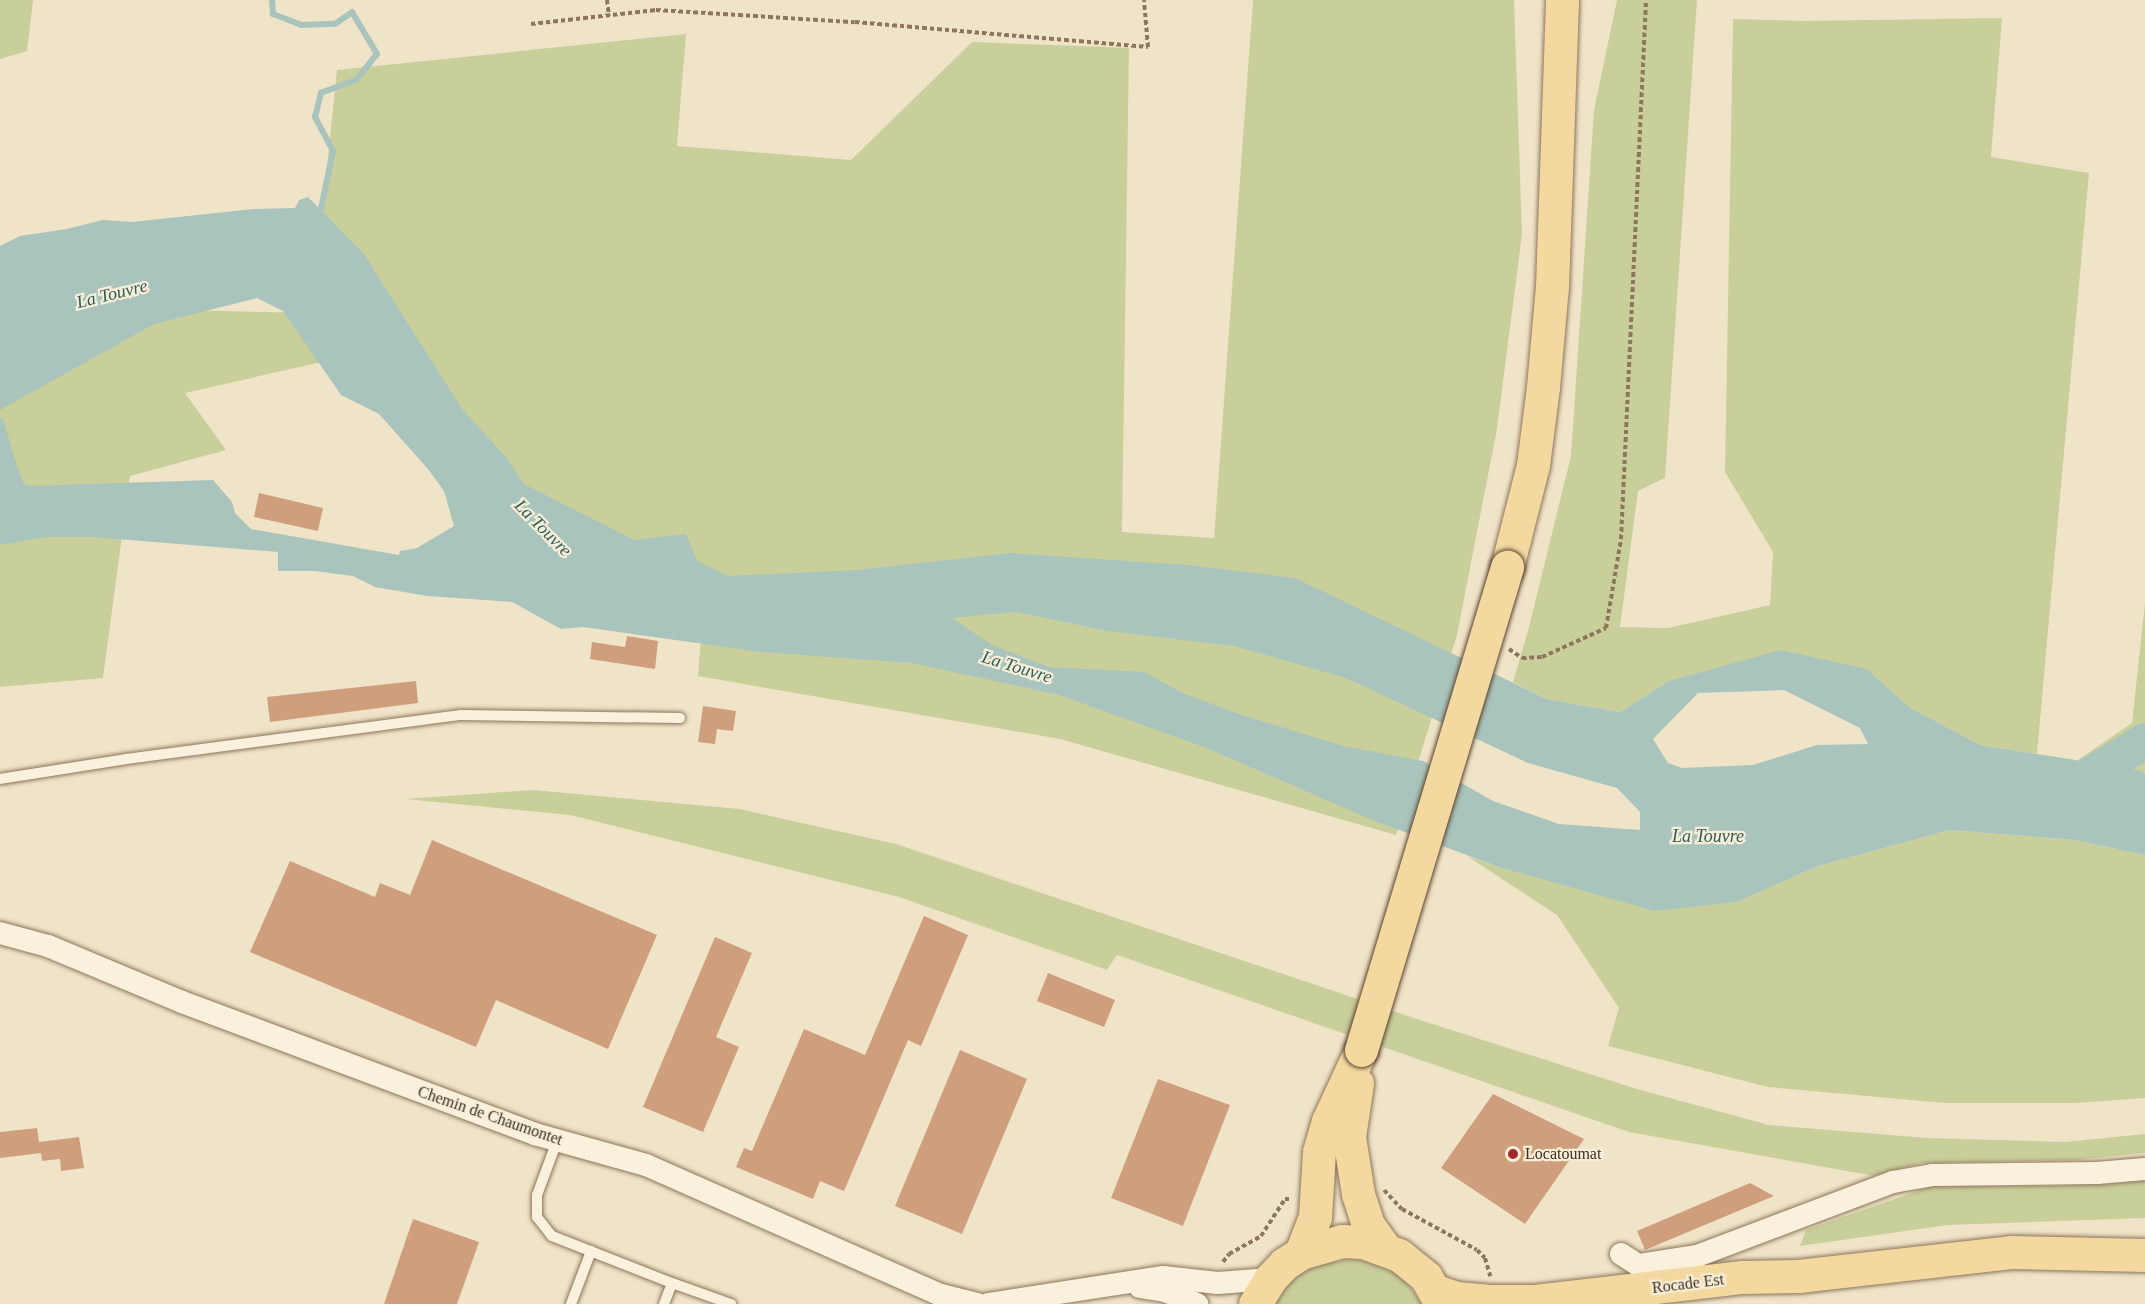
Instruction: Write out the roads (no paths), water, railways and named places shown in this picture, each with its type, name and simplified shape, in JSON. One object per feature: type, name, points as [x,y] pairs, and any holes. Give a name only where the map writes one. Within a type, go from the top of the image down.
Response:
[{"type":"main road","points":[[1548,0],[1555,166]]},
{"type":"main road","points":[[1263,1291],[1301,1253],[1315,1218],[1319,1152],[1328,1121],[1361,1050],[1507,567],[1533,465],[1552,287],[1562,0]]},
{"type":"main road","points":[[1361,1050],[1349,1137],[1358,1194],[1368,1225],[1384,1247]]},
{"type":"main road","points":[[1301,1253],[1342,1241],[1363,1242],[1384,1247],[1414,1265],[1439,1298]]},
{"type":"main road","name":"Rocade Est","points":[[1439,1298],[1535,1301],[1743,1277],[1798,1276],[2011,1252],[2145,1255]]},
{"type":"main road","name":"Rocade Est","points":[[1692,1304],[1798,1276]]},
{"type":"street","name":"Chemin de Chaumontet","points":[[0,933],[48,946],[182,1002],[557,1140],[646,1165],[941,1295],[977,1304]]},
{"type":"street","points":[[1621,1254],[1638,1265],[1696,1256],[1893,1182],[1933,1175],[2097,1173],[2145,1169]]},
{"type":"street","points":[[988,1304],[1127,1285],[1163,1277],[1263,1291]]},
{"type":"street","points":[[1127,1285],[1165,1291],[1197,1304]]},
{"type":"lane","points":[[0,778],[461,715],[680,718]]},
{"type":"lane","points":[[557,1140],[537,1195],[537,1217],[552,1236],[672,1284],[732,1304]]},
{"type":"lane","points":[[572,1304],[591,1251]]},
{"type":"lane","points":[[664,1304],[672,1284]]},
{"type":"water","name":"La Touvre","points":[[308,197],[364,254],[462,409],[506,457],[524,484],[634,540],[686,534],[697,561],[728,576],[856,570],[1010,553],[1189,565],[1295,578],[1547,699],[1620,712],[1669,681],[1781,650],[1867,669],[1909,707],[1980,745],[2139,770],[2145,774],[2145,855],[2074,840],[1950,830],[1818,866],[1737,902],[1655,911],[1499,867],[1375,821],[1204,747],[1059,695],[912,663],[761,652],[583,627],[561,629],[512,602],[427,596],[375,587],[353,576],[315,571],[278,571],[278,552],[92,537],[46,537],[0,545],[0,418],[3,419],[18,470],[24,484],[28,486],[213,480],[232,502],[235,513],[251,529],[399,555],[400,551],[417,548],[454,526],[444,491],[428,469],[379,414],[341,395],[283,311],[257,298],[154,324],[0,410],[0,246],[20,236],[67,229],[103,220],[132,222],[253,209],[295,208],[299,200]],"holes":[[[1016,612],[1108,631],[1234,646],[1346,678],[1528,763],[1617,788],[1640,812],[1640,830],[1559,824],[1493,801],[1423,761],[1343,746],[1239,714],[1185,694],[1144,672],[1049,667],[992,645],[952,618]],[[1784,690],[1860,728],[1868,744],[1817,745],[1753,765],[1682,768],[1668,763],[1653,739],[1698,693]]]},
{"type":"waterway","points":[[272,0],[273,14],[301,25],[335,24],[352,12],[377,54],[356,80],[321,93],[315,117],[333,151],[319,218]]},
{"type":"waterway","points":[[2064,791],[2145,741]]},
{"type":"place","name":"Locatoumat","points":[[1513,1154]]}]
